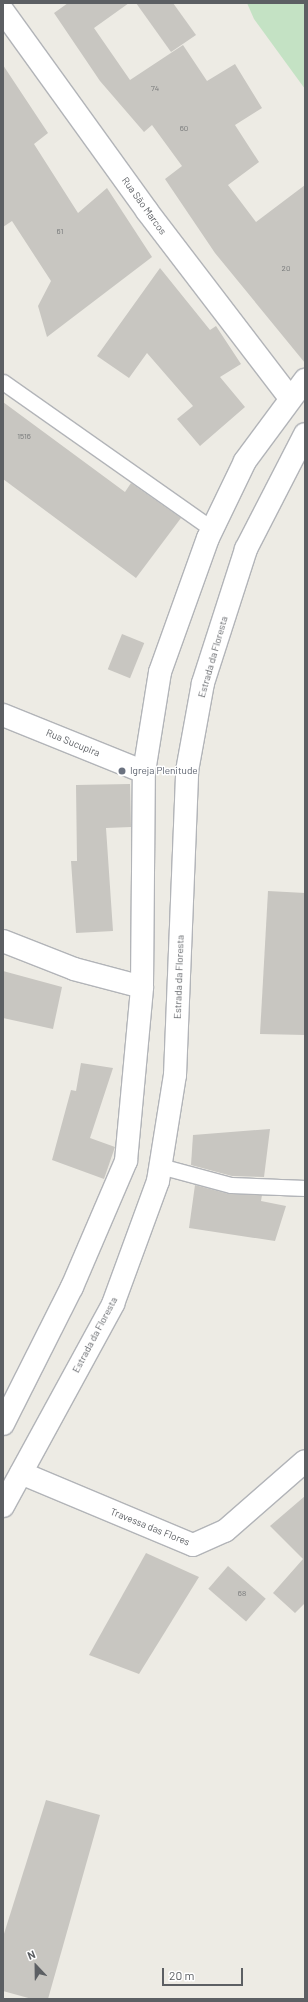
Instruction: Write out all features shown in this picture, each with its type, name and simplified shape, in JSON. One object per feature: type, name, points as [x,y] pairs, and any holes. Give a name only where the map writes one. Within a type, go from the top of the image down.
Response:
[{"type":"main road","name":"Rua São Marcos","points":[[3,11],[147,211],[289,397]]},
{"type":"main road","points":[[3,1424],[72,1287],[126,1161],[142,987],[144,772],[160,672],[212,529],[245,461],[289,397],[305,380]]},
{"type":"main road","name":"Estrada da Floresta","points":[[3,1506],[113,1304],[160,1166],[174,1075],[187,771],[203,683],[246,549],[305,434]]},
{"type":"main road","name":"Rua Sucupira","points":[[3,715],[144,772]]},
{"type":"main road","points":[[3,941],[74,969],[142,987]]},
{"type":"main road","name":"Travessa das Flores","points":[[21,1473],[193,1545],[225,1531],[305,1461]]},
{"type":"lane","points":[[3,382],[212,529]]},
{"type":"lane","points":[[160,1166],[231,1185],[305,1188]]},
{"type":"green space","points":[[247,3],[305,3],[305,89],[254,19]]},
{"type":"building","points":[[68,3],[129,3],[94,28],[130,80],[183,45],[207,81],[235,64],[262,108],[235,125],[259,162],[228,185],[256,222],[305,185],[305,363],[215,253],[165,179],[182,166],[152,125],[144,132],[100,81],[54,13]]},
{"type":"building","points":[[136,3],[173,3],[196,35],[171,52]]},
{"type":"building","points":[[3,65],[48,133],[34,144],[78,213],[107,188],[152,257],[47,337],[38,306],[51,281],[12,221],[3,227]]},
{"type":"building","points":[[160,268],[210,330],[216,326],[241,364],[220,377],[245,407],[200,446],[177,419],[193,406],[147,353],[129,378],[97,356]]},
{"type":"building","points":[[3,402],[125,492],[131,483],[181,518],[136,578],[3,479]]},
{"type":"building","points":[[122,634],[144,643],[130,678],[108,669]]},
{"type":"building","points":[[130,784],[131,827],[106,828],[113,931],[76,933],[71,861],[77,861],[76,785]]},
{"type":"building","points":[[268,891],[305,893],[305,1035],[260,1034]]},
{"type":"building","points":[[3,971],[62,987],[53,1029],[3,1018]]},
{"type":"building","points":[[81,1063],[113,1068],[90,1138],[115,1147],[104,1179],[52,1160],[71,1090],[76,1091]]},
{"type":"building","points":[[270,1129],[264,1177],[232,1176],[191,1165],[193,1135]]},
{"type":"building","points":[[195,1185],[229,1194],[262,1195],[261,1201],[286,1206],[275,1241],[189,1228]]},
{"type":"building","points":[[305,1496],[305,1603],[295,1613],[273,1593],[303,1559],[270,1526]]},
{"type":"building","points":[[146,1553],[199,1577],[139,1674],[89,1655]]},
{"type":"building","points":[[228,1566],[266,1599],[246,1621],[208,1589]]},
{"type":"building","points":[[46,1800],[100,1815],[48,1999],[32,1999],[3,1991],[3,1937]]},
{"type":"place","name":"Igreja Plenitude","points":[[122,771]]}]
